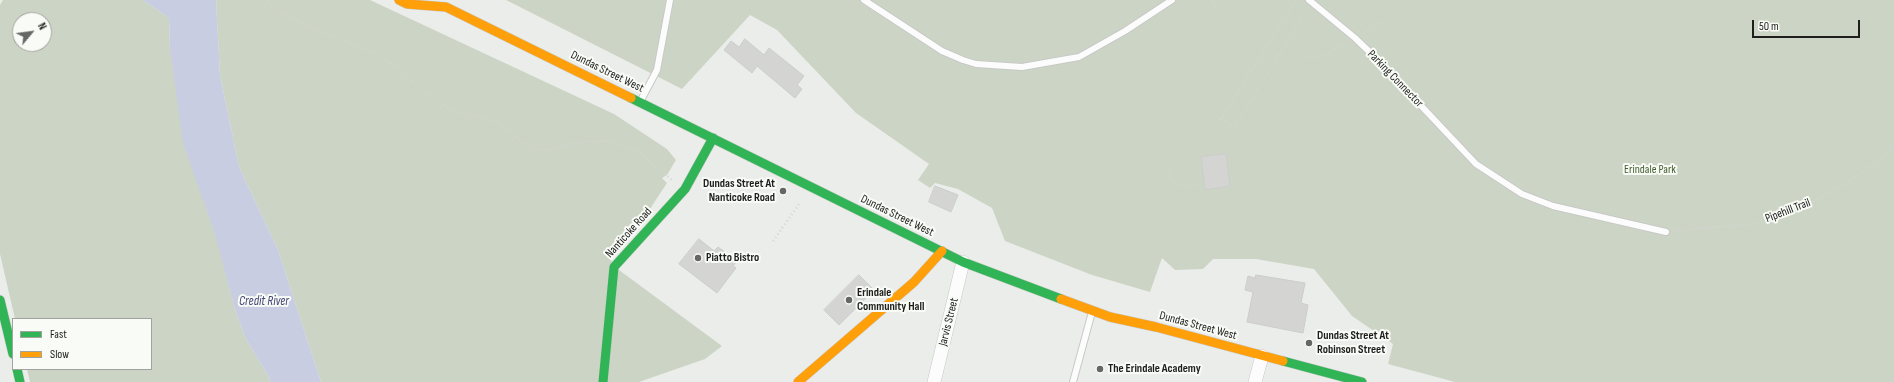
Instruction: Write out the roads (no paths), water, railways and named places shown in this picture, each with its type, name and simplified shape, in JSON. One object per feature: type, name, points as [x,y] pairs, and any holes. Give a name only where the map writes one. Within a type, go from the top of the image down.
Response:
[{"type":"main road","name":"Dundas Street West","points":[[399,0],[407,4],[443,3],[963,262],[1092,311],[1362,382]]},
{"type":"main road","name":"Nanticoke Road","points":[[603,382],[614,267],[685,189],[713,138]]},
{"type":"main road","points":[[798,382],[914,282],[942,251]]},
{"type":"main road","points":[[0,300],[12,350]]},
{"type":"main road","points":[[17,370],[20,382]]},
{"type":"street","name":"Jarvis Street","points":[[934,382],[963,262]]},
{"type":"street","points":[[1255,382],[1262,356]]},
{"type":"lane","points":[[640,102],[657,70],[670,0]]},
{"type":"lane","points":[[864,0],[942,51],[963,60],[976,64],[1022,67],[1079,57],[1125,32],[1172,0]]},
{"type":"lane","name":"Parking Connector","points":[[1310,1],[1373,56],[1476,164],[1522,194],[1553,206],[1666,232]]},
{"type":"lane","points":[[1073,382],[1092,311]]},
{"type":"water","name":"Credit River","points":[[143,0],[216,0],[220,75],[239,167],[278,250],[321,382],[270,382],[269,377],[246,339],[235,310],[215,234],[183,143],[170,49],[169,18]]},
{"type":"place","name":"Dundas Street At Nanticoke Road","points":[[783,191]]},
{"type":"place","name":"Piatto Bistro","points":[[698,258]]},
{"type":"place","name":"Erindale Community Hall","points":[[849,300]]},
{"type":"place","name":"Dundas Street At Robinson Street","points":[[1309,343]]},
{"type":"place","name":"The Erindale Academy","points":[[1100,369]]},
{"type":"park label","name":"Erindale Park","points":[[1650,170]]}]
